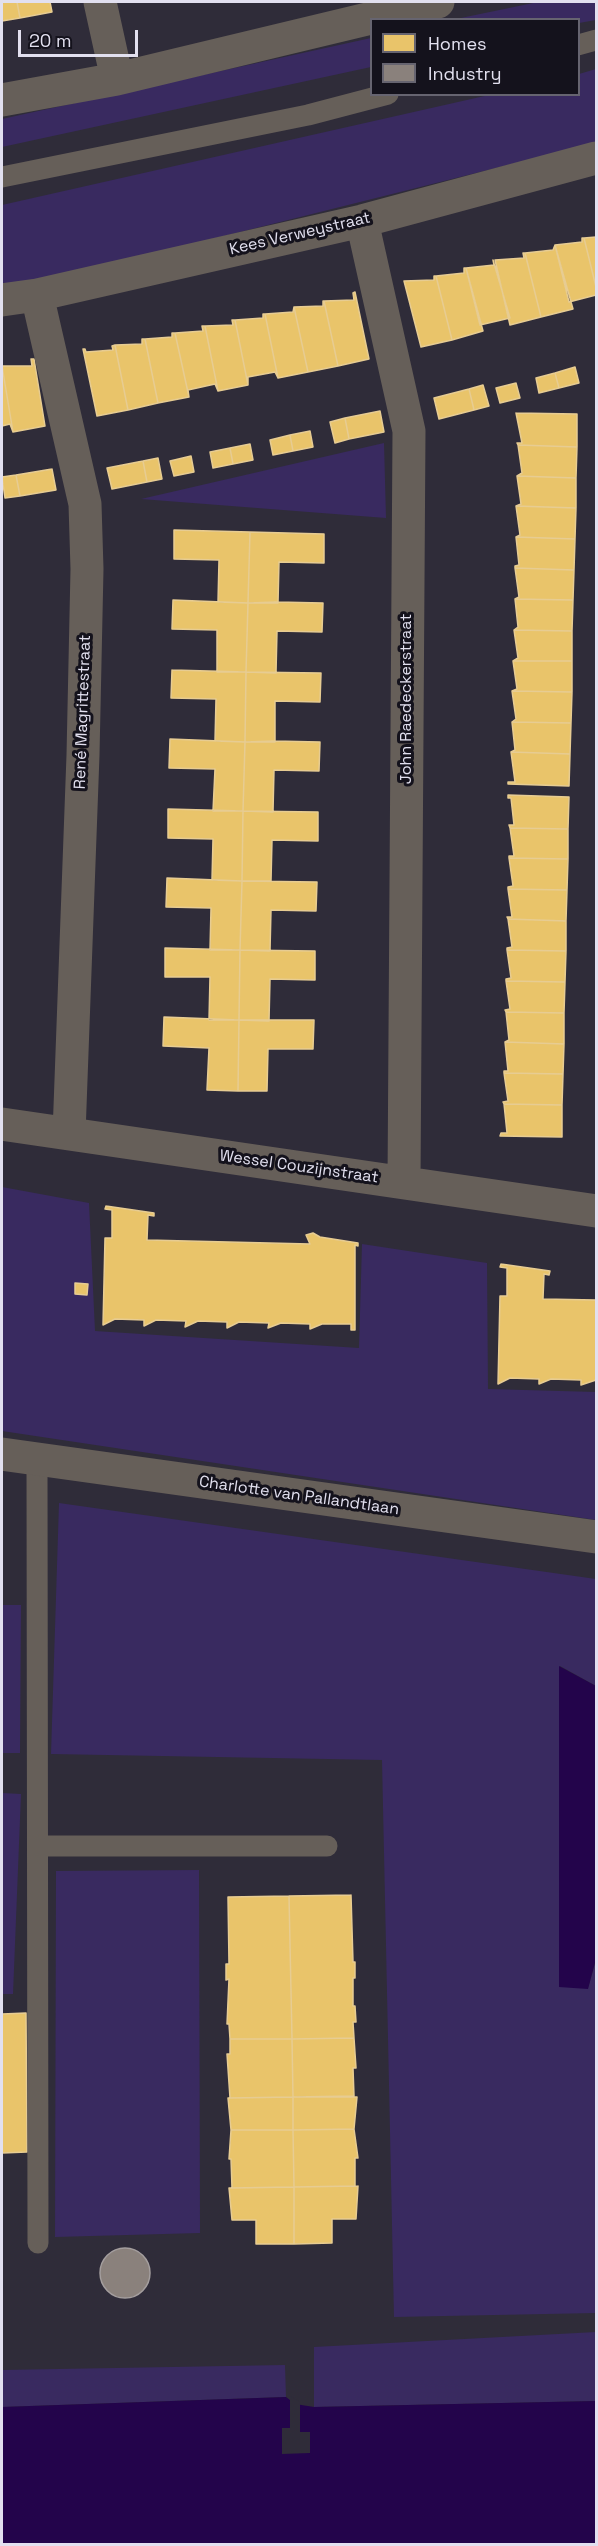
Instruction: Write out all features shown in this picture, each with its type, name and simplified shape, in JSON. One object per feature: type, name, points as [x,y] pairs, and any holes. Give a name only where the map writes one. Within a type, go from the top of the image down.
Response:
[{"type":"street","points":[[100,2],[117,79]]},
{"type":"street","points":[[371,18],[438,2]]},
{"type":"street","points":[[2,100],[117,79],[370,18]]},
{"type":"street","name":"Kees Verweystraat","points":[[2,300],[37,295],[362,221],[597,159]]},
{"type":"street","name":"John Raedeckerstraat","points":[[362,221],[409,431],[404,1182]]},
{"type":"street","name":"René Magrittestraat","points":[[37,295],[85,504],[87,569],[85,662],[69,1134]]},
{"type":"street","name":"Wessel Couzijnstraat","points":[[2,1125],[597,1211]]},
{"type":"street","name":"Charlotte van Pallandtlaan","points":[[2,1454],[597,1537]]},
{"type":"lane","points":[[580,45],[597,40]]},
{"type":"lane","points":[[2,177],[308,115],[380,96]]},
{"type":"lane","points":[[37,1459],[38,2243]]},
{"type":"lane","points":[[38,1846],[327,1846]]},
{"type":"shaded area","points":[[538,2],[596,2],[596,20],[580,23],[580,18],[461,18]]},
{"type":"shaded area","points":[[370,38],[370,67],[2,147],[2,119]]},
{"type":"shaded area","points":[[596,69],[596,143],[56,278],[2,287],[2,205],[485,96],[580,96],[580,74]]},
{"type":"shaded area","points":[[384,443],[386,518],[141,499]]},
{"type":"shaded area","points":[[2,1187],[89,1203],[95,1331],[359,1348],[362,1244],[487,1263],[488,1389],[596,1392],[596,1520],[2,1431]]},
{"type":"shaded area","points":[[59,1503],[596,1579],[596,1686],[560,1666],[588,1988],[596,1960],[596,2313],[394,2317],[382,1760],[51,1754]]},
{"type":"shaded area","points":[[2,1605],[21,1605],[20,1753],[2,1753]]},
{"type":"shaded area","points":[[559,1666],[596,1686],[596,1959],[588,1989],[559,1987]]},
{"type":"shaded area","points":[[2,1793],[21,1794],[13,1994],[2,1994]]},
{"type":"shaded area","points":[[199,1870],[200,2233],[55,2237],[56,1871]]},
{"type":"shaded area","points":[[596,2332],[596,2401],[314,2407],[314,2347]]},
{"type":"shaded area","points":[[285,2365],[286,2397],[2,2407],[2,2370]]},
{"type":"shaded area","points":[[286,2397],[295,2404],[314,2407],[596,2401],[596,2544],[2,2544],[2,2407]]},
{"type":"pier","points":[[290,2396],[300,2402],[300,2432],[310,2432],[310,2453],[282,2454],[282,2428],[290,2428]]},
{"type":"building: Homes","points":[[2,2],[17,2],[20,18],[2,21]]},
{"type":"building: Homes","points":[[17,2],[50,2],[52,12],[20,18]]},
{"type":"building: Homes","points":[[596,237],[596,287],[584,238]]},
{"type":"building: Homes","points":[[584,238],[596,295],[569,302],[555,245],[582,242]]},
{"type":"building: Homes","points":[[555,245],[573,309],[541,317],[525,253],[553,250]]},
{"type":"building: Homes","points":[[523,253],[525,253],[541,317],[510,325],[495,260],[524,258]]},
{"type":"building: Homes","points":[[493,260],[510,318],[480,325],[466,268],[494,265]]},
{"type":"building: Homes","points":[[464,268],[466,268],[483,331],[452,340],[436,276],[464,273]]},
{"type":"building: Homes","points":[[436,276],[452,340],[421,347],[404,281],[434,280]]},
{"type":"building: Homes","points":[[355,292],[369,359],[338,366],[324,301],[354,300],[353,293]]},
{"type":"building: Homes","points":[[323,301],[338,366],[308,372],[294,307],[323,306]]},
{"type":"building: Homes","points":[[294,307],[308,372],[278,378],[265,314],[293,312]]},
{"type":"building: Homes","points":[[265,314],[278,378],[275,372],[248,377],[248,385],[235,320],[263,318]]},
{"type":"building: Homes","points":[[232,320],[235,320],[248,385],[218,391],[205,326],[233,325]]},
{"type":"building: Homes","points":[[202,326],[205,326],[218,391],[215,384],[188,390],[189,397],[175,333],[203,331]]},
{"type":"building: Homes","points":[[172,333],[175,333],[189,397],[158,403],[145,339],[172,337]]},
{"type":"building: Homes","points":[[142,339],[145,339],[158,403],[128,410],[115,345],[142,344]]},
{"type":"building: Homes","points":[[115,345],[128,410],[97,416],[83,349],[86,352],[113,350],[112,346]]},
{"type":"building: Homes","points":[[31,359],[34,359],[45,426],[13,432],[2,366],[32,366]]},
{"type":"building: Homes","points":[[2,366],[13,432],[10,424],[2,426]]},
{"type":"building: Homes","points":[[575,367],[579,383],[559,388],[555,373]]},
{"type":"building: Homes","points":[[555,373],[559,388],[539,393],[536,378]]},
{"type":"building: Homes","points":[[516,383],[520,398],[500,403],[496,388]]},
{"type":"building: Homes","points":[[483,385],[489,406],[474,410],[469,389]]},
{"type":"building: Homes","points":[[469,389],[474,410],[439,419],[434,398]]},
{"type":"building: Homes","points":[[380,411],[384,432],[349,439],[345,418]]},
{"type":"building: Homes","points":[[516,413],[577,414],[577,447],[518,445],[517,443],[522,443]]},
{"type":"building: Homes","points":[[345,418],[349,439],[335,443],[330,422]]},
{"type":"building: Homes","points":[[310,431],[313,447],[293,451],[290,435]]},
{"type":"building: Homes","points":[[290,435],[293,451],[273,455],[270,440]]},
{"type":"building: Homes","points":[[250,444],[253,460],[233,464],[230,448]]},
{"type":"building: Homes","points":[[518,445],[577,447],[576,478],[517,476],[522,473]]},
{"type":"building: Homes","points":[[230,448],[233,464],[213,468],[210,452]]},
{"type":"building: Homes","points":[[191,456],[194,472],[174,476],[170,461]]},
{"type":"building: Homes","points":[[158,458],[162,479],[147,482],[143,461]]},
{"type":"building: Homes","points":[[143,461],[147,482],[112,489],[107,468]]},
{"type":"building: Homes","points":[[52,469],[56,490],[20,496],[16,475]]},
{"type":"building: Homes","points":[[16,475],[20,496],[5,498],[2,477]]},
{"type":"building: Homes","points":[[517,476],[576,478],[576,508],[516,506],[521,504]]},
{"type":"building: Homes","points":[[516,506],[576,508],[575,539],[516,537],[520,535]]},
{"type":"building: Homes","points":[[174,530],[250,532],[248,603],[218,602],[219,560],[174,559]]},
{"type":"building: Homes","points":[[250,532],[324,534],[324,563],[279,562],[278,603],[248,603]]},
{"type":"building: Homes","points":[[516,537],[575,539],[574,570],[515,568],[519,565]]},
{"type":"building: Homes","points":[[515,568],[574,570],[573,600],[515,599],[519,597]]},
{"type":"building: Homes","points":[[515,599],[573,600],[572,631],[514,630],[518,627]]},
{"type":"building: Homes","points":[[173,600],[248,603],[246,672],[217,672],[217,630],[172,629]]},
{"type":"building: Homes","points":[[248,603],[323,603],[322,632],[277,631],[276,673],[246,672]]},
{"type":"building: Homes","points":[[514,630],[572,631],[572,661],[513,661],[518,658]]},
{"type":"building: Homes","points":[[513,661],[572,661],[572,692],[512,691],[517,689]]},
{"type":"building: Homes","points":[[172,670],[246,672],[245,742],[215,741],[216,699],[171,698]]},
{"type":"building: Homes","points":[[246,672],[321,673],[320,702],[275,701],[275,742],[245,742]]},
{"type":"building: Homes","points":[[512,691],[572,692],[571,723],[512,722],[516,719]]},
{"type":"building: Homes","points":[[512,722],[571,723],[570,754],[511,752],[515,750]]},
{"type":"building: Homes","points":[[170,739],[245,742],[243,811],[213,811],[215,769],[169,768]]},
{"type":"building: Homes","points":[[245,742],[320,742],[319,771],[274,770],[273,812],[243,811]]},
{"type":"building: Homes","points":[[511,752],[570,754],[569,786],[508,784],[508,782],[515,782]]},
{"type":"building: Homes","points":[[508,795],[569,797],[568,829],[510,828],[509,825],[514,825],[511,798],[508,798]]},
{"type":"building: Homes","points":[[168,809],[243,811],[242,881],[212,880],[213,839],[168,838]]},
{"type":"building: Homes","points":[[243,811],[318,812],[318,841],[272,840],[271,881],[242,881]]},
{"type":"building: Homes","points":[[510,828],[568,829],[568,859],[509,858],[509,856],[514,856]]},
{"type":"building: Homes","points":[[509,858],[568,859],[567,890],[508,889],[513,886]]},
{"type":"building: Homes","points":[[167,878],[242,881],[240,950],[210,950],[211,908],[166,907]]},
{"type":"building: Homes","points":[[242,881],[317,882],[316,911],[271,910],[270,951],[240,950]]},
{"type":"building: Homes","points":[[508,889],[567,890],[566,921],[508,919],[507,917],[512,917]]},
{"type":"building: Homes","points":[[508,919],[566,921],[566,951],[507,950],[512,947]]},
{"type":"building: Homes","points":[[165,948],[240,950],[239,1020],[209,1020],[210,977],[165,977]]},
{"type":"building: Homes","points":[[240,950],[315,951],[315,980],[270,979],[269,1021],[239,1020]]},
{"type":"building: Homes","points":[[507,950],[566,951],[565,982],[506,981],[511,978]]},
{"type":"building: Homes","points":[[506,981],[565,982],[564,1013],[506,1012],[505,1010],[510,1009]]},
{"type":"building: Homes","points":[[506,1012],[564,1013],[564,1044],[505,1042],[509,1040]]},
{"type":"building: Homes","points":[[164,1017],[239,1020],[238,1091],[207,1090],[209,1048],[163,1046]]},
{"type":"building: Homes","points":[[239,1020],[314,1020],[313,1049],[268,1049],[267,1091],[238,1091]]},
{"type":"building: Homes","points":[[505,1042],[564,1044],[563,1074],[504,1073],[508,1071]]},
{"type":"building: Homes","points":[[504,1073],[563,1074],[562,1105],[504,1104],[503,1102],[508,1101]]},
{"type":"building: Homes","points":[[504,1104],[562,1105],[562,1137],[500,1136],[501,1133],[507,1133]]},
{"type":"building: Homes","points":[[106,1206],[154,1213],[154,1216],[148,1215],[147,1240],[310,1244],[306,1235],[313,1233],[320,1237],[358,1243],[358,1246],[355,1245],[355,1330],[351,1330],[351,1324],[322,1324],[310,1329],[310,1324],[281,1323],[268,1328],[269,1323],[239,1322],[227,1328],[227,1322],[198,1321],[185,1327],[186,1321],[156,1320],[144,1326],[144,1320],[115,1319],[103,1325],[105,1238],[112,1238],[112,1210],[105,1209]]},
{"type":"building: Homes","points":[[501,1264],[550,1271],[549,1275],[544,1274],[543,1299],[596,1300],[596,1380],[581,1385],[581,1380],[551,1379],[539,1384],[539,1379],[510,1378],[498,1384],[500,1296],[507,1296],[507,1268],[500,1267]]},
{"type":"building: Homes","points":[[75,1283],[88,1284],[87,1295],[75,1294]]},
{"type":"building: Homes","points":[[351,1895],[353,1962],[355,1962],[354,2038],[292,2039],[289,1896]]},
{"type":"building: Homes","points":[[289,1896],[292,2039],[230,2039],[229,2024],[227,2024],[229,1979],[226,1980],[226,1964],[229,1964],[228,1897]]},
{"type":"building: Homes","points":[[26,2013],[27,2152],[2,2153],[2,2014]]},
{"type":"building: Homes","points":[[354,2038],[356,2068],[353,2068],[354,2096],[293,2097],[292,2039]]},
{"type":"building: Homes","points":[[230,2039],[292,2039],[293,2097],[230,2098],[227,2054],[230,2054]]},
{"type":"building: Homes","points":[[293,2097],[357,2097],[354,2129],[293,2130]]},
{"type":"building: Homes","points":[[293,2097],[293,2130],[231,2130],[228,2098]]},
{"type":"building: Homes","points":[[354,2129],[358,2158],[355,2158],[355,2186],[294,2187],[293,2130]]},
{"type":"building: Homes","points":[[231,2130],[293,2130],[294,2187],[232,2188],[231,2159],[229,2159]]},
{"type":"building: Homes","points":[[358,2186],[356,2219],[332,2219],[332,2243],[294,2244],[294,2187]]},
{"type":"building: Homes","points":[[294,2187],[294,2244],[256,2244],[256,2220],[232,2220],[229,2188]]},
{"type":"building: Industry","points":[[125,2248],[134,2250],[145,2259],[150,2273],[148,2282],[139,2293],[125,2298],[116,2296],[105,2287],[100,2273],[102,2264],[111,2253]]}]
